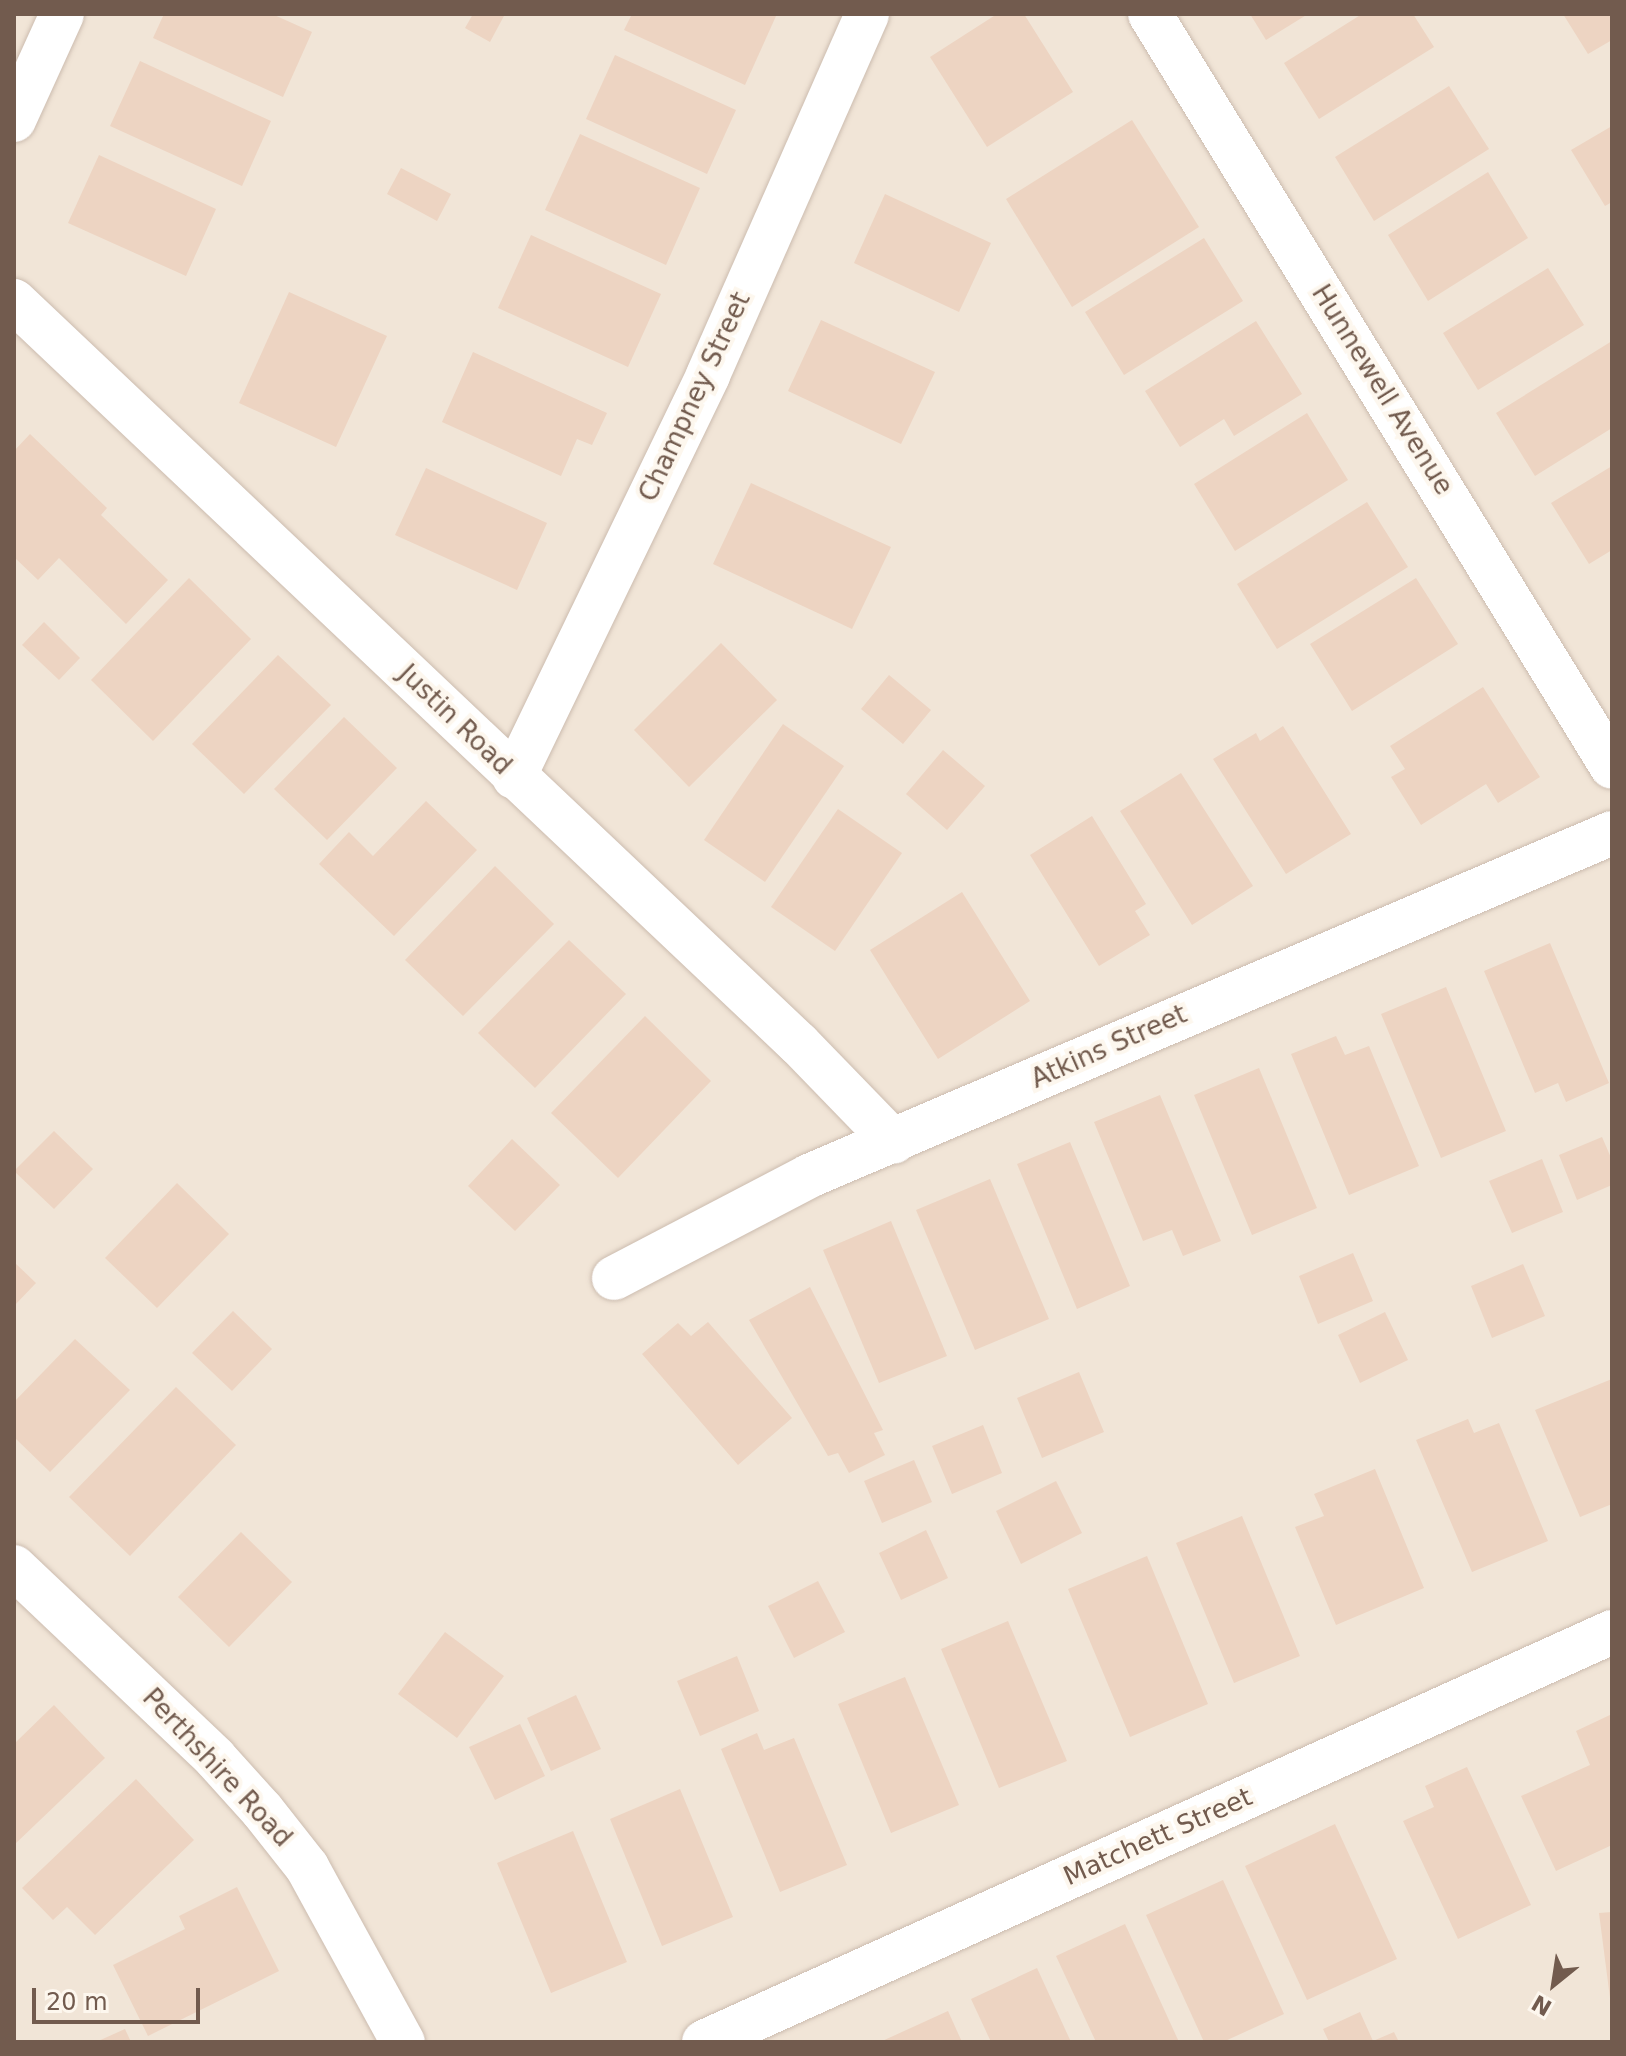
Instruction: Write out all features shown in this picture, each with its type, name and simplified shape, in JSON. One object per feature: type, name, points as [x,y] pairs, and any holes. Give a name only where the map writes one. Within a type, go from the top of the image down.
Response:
[{"type":"street","points":[[14,120],[62,14]]},
{"type":"street","name":"Champney Street","points":[[514,777],[708,375],[867,14]]},
{"type":"street","name":"Hunnewell Avenue","points":[[1150,14],[1612,767]]},
{"type":"street","name":"Justin Road","points":[[14,301],[799,1044],[894,1142]]},
{"type":"street","name":"Atkins Street","points":[[614,1278],[809,1176],[894,1142],[1185,1012],[1612,833]]},
{"type":"street","name":"Perthshire Road","points":[[14,1567],[215,1758],[262,1810],[307,1867],[403,2042]]},
{"type":"street","name":"Matchett Street","points":[[704,2042],[1612,1632]]},
{"type":"shaded area","points":[[14,14],[1612,14],[1612,2042],[14,2042]]},
{"type":"building","points":[[164,14],[272,14],[312,32],[283,97],[153,38]]},
{"type":"building","points":[[473,14],[505,14],[490,42],[465,28]]},
{"type":"building","points":[[632,14],[776,16],[745,85],[624,30]]},
{"type":"building","points":[[997,14],[1024,14],[1073,92],[987,147],[930,57]]},
{"type":"building","points":[[1250,14],[1308,14],[1266,40]]},
{"type":"building","points":[[1362,14],[1413,14],[1434,47],[1319,119],[1284,63]]},
{"type":"building","points":[[1563,14],[1612,14],[1612,40],[1588,54]]},
{"type":"building","points":[[615,55],[736,110],[707,174],[586,119]]},
{"type":"building","points":[[140,61],[271,121],[242,186],[110,126]]},
{"type":"building","points":[[1449,86],[1489,149],[1374,221],[1335,157]]},
{"type":"building","points":[[1132,120],[1199,227],[1072,307],[1006,199]]},
{"type":"building","points":[[1612,126],[1612,202],[1605,206],[1571,150]]},
{"type":"building","points":[[580,134],[700,188],[666,265],[545,210]]},
{"type":"building","points":[[99,155],[216,209],[186,276],[68,223]]},
{"type":"building","points":[[401,168],[451,194],[437,221],[387,194]]},
{"type":"building","points":[[1488,172],[1528,238],[1428,301],[1388,235]]},
{"type":"building","points":[[885,194],[991,243],[959,312],[854,263]]},
{"type":"building","points":[[531,235],[661,294],[628,367],[498,308]]},
{"type":"building","points":[[1204,238],[1243,301],[1124,375],[1085,312]]},
{"type":"building","points":[[1548,268],[1584,325],[1478,390],[1443,333]]},
{"type":"building","points":[[289,292],[387,336],[336,447],[239,403]]},
{"type":"building","points":[[821,320],[935,372],[901,444],[788,391]]},
{"type":"building","points":[[1256,321],[1302,394],[1234,436],[1224,419],[1180,447],[1145,391]]},
{"type":"building","points":[[1612,341],[1612,428],[1535,476],[1496,413]]},
{"type":"building","points":[[473,352],[607,413],[592,445],[577,439],[561,476],[442,422]]},
{"type":"building","points":[[1307,413],[1348,480],[1235,551],[1194,484]]},
{"type":"building","points":[[30,434],[107,508],[101,515],[168,580],[126,624],[59,558],[38,580],[14,557],[14,451]]},
{"type":"building","points":[[1612,466],[1612,550],[1589,564],[1551,503]]},
{"type":"building","points":[[426,468],[547,523],[517,590],[395,535]]},
{"type":"building","points":[[751,483],[891,547],[852,629],[713,564]]},
{"type":"building","points":[[1367,502],[1408,567],[1277,649],[1237,584]]},
{"type":"building","points":[[189,578],[251,639],[153,741],[91,680]]},
{"type":"building","points":[[1416,578],[1458,644],[1352,711],[1310,644]]},
{"type":"building","points":[[44,622],[80,658],[59,680],[22,645]]},
{"type":"building","points":[[721,643],[777,700],[689,787],[634,730]]},
{"type":"building","points":[[278,655],[331,705],[244,794],[192,744]]},
{"type":"building","points":[[889,675],[931,710],[903,744],[861,709]]},
{"type":"building","points":[[1483,687],[1540,777],[1498,803],[1486,784],[1421,825],[1391,777],[1405,769],[1390,746]]},
{"type":"building","points":[[344,717],[397,768],[327,840],[274,789]]},
{"type":"building","points":[[783,724],[844,766],[765,882],[704,840]]},
{"type":"building","points":[[1283,726],[1351,834],[1286,874],[1213,759],[1256,733],[1260,741]]},
{"type":"building","points":[[943,750],[985,786],[947,830],[906,794]]},
{"type":"building","points":[[1181,773],[1253,886],[1192,925],[1120,811]]},
{"type":"building","points":[[426,801],[477,850],[394,936],[319,864],[349,832],[373,856]]},
{"type":"building","points":[[838,809],[902,853],[835,951],[771,907]]},
{"type":"building","points":[[1092,816],[1146,904],[1135,911],[1150,935],[1099,966],[1030,855]]},
{"type":"building","points":[[495,866],[554,924],[463,1016],[405,960]]},
{"type":"building","points":[[962,892],[1030,1001],[938,1059],[870,950]]},
{"type":"building","points":[[569,940],[626,994],[535,1088],[478,1033]]},
{"type":"building","points":[[1550,943],[1609,1083],[1566,1102],[1558,1083],[1535,1093],[1484,971]]},
{"type":"building","points":[[1446,987],[1506,1131],[1441,1158],[1381,1014]]},
{"type":"building","points":[[645,1016],[711,1081],[618,1178],[551,1113]]},
{"type":"building","points":[[1336,1036],[1345,1055],[1369,1046],[1419,1166],[1349,1195],[1291,1054]]},
{"type":"building","points":[[1259,1068],[1317,1208],[1252,1235],[1194,1095]]},
{"type":"building","points":[[1160,1095],[1221,1241],[1183,1256],[1172,1230],[1143,1241],[1094,1122]]},
{"type":"building","points":[[54,1131],[93,1169],[54,1209],[14,1171]]},
{"type":"building","points":[[1602,1137],[1612,1160],[1612,1185],[1577,1200],[1559,1155]]},
{"type":"building","points":[[512,1139],[560,1185],[515,1231],[468,1186]]},
{"type":"building","points":[[1070,1142],[1130,1286],[1077,1309],[1017,1164]]},
{"type":"building","points":[[1542,1159],[1563,1212],[1512,1233],[1489,1181]]},
{"type":"building","points":[[990,1179],[1049,1319],[975,1350],[916,1210]]},
{"type":"building","points":[[177,1183],[229,1234],[157,1308],[105,1258]]},
{"type":"building","points":[[891,1221],[947,1356],[879,1383],[823,1250]]},
{"type":"building","points":[[1353,1253],[1373,1301],[1318,1324],[1299,1276]]},
{"type":"building","points":[[14,1262],[36,1283],[14,1306]]},
{"type":"building","points":[[1523,1264],[1545,1316],[1492,1338],[1471,1286]]},
{"type":"building","points":[[810,1287],[883,1430],[874,1433],[885,1455],[849,1473],[838,1453],[828,1456],[749,1320]]},
{"type":"building","points":[[233,1311],[272,1349],[232,1391],[192,1353]]},
{"type":"building","points":[[1385,1312],[1408,1360],[1360,1383],[1338,1335]]},
{"type":"building","points":[[708,1322],[792,1418],[738,1465],[642,1354],[678,1323],[691,1336]]},
{"type":"building","points":[[75,1339],[130,1390],[50,1472],[14,1437],[14,1402]]},
{"type":"building","points":[[1079,1372],[1104,1432],[1042,1458],[1017,1398]]},
{"type":"building","points":[[1612,1379],[1612,1504],[1580,1517],[1535,1410]]},
{"type":"building","points":[[176,1387],[236,1445],[130,1556],[69,1497]]},
{"type":"building","points":[[1468,1419],[1474,1433],[1499,1423],[1548,1541],[1472,1572],[1416,1440]]},
{"type":"building","points":[[983,1425],[1002,1473],[952,1494],[932,1446]]},
{"type":"building","points":[[914,1460],[932,1502],[882,1523],[864,1481]]},
{"type":"building","points":[[1375,1469],[1424,1588],[1336,1625],[1295,1527],[1324,1516],[1314,1494]]},
{"type":"building","points":[[1056,1481],[1082,1533],[1021,1564],[996,1511]]},
{"type":"building","points":[[1242,1516],[1300,1656],[1234,1683],[1176,1543]]},
{"type":"building","points":[[926,1530],[948,1578],[901,1600],[879,1553]]},
{"type":"building","points":[[241,1532],[292,1582],[229,1647],[178,1597]]},
{"type":"building","points":[[1147,1556],[1208,1704],[1130,1737],[1068,1589]]},
{"type":"building","points":[[818,1581],[845,1632],[794,1658],[768,1606]]},
{"type":"building","points":[[1008,1621],[1067,1761],[999,1788],[941,1649]]},
{"type":"building","points":[[445,1632],[504,1676],[457,1738],[398,1694]]},
{"type":"building","points":[[737,1656],[759,1711],[700,1736],[677,1681]]},
{"type":"building","points":[[905,1677],[959,1805],[891,1833],[838,1704]]},
{"type":"building","points":[[576,1695],[601,1749],[551,1771],[527,1718]]},
{"type":"building","points":[[54,1705],[105,1758],[14,1845],[14,1744]]},
{"type":"building","points":[[1612,1714],[1612,1845],[1556,1871],[1521,1796],[1590,1765],[1576,1731]]},
{"type":"building","points":[[520,1724],[545,1776],[495,1800],[469,1747]]},
{"type":"building","points":[[757,1733],[764,1750],[794,1738],[847,1865],[780,1892],[721,1749]]},
{"type":"building","points":[[1467,1767],[1531,1905],[1458,1939],[1403,1821],[1434,1807],[1425,1786]]},
{"type":"building","points":[[136,1779],[194,1840],[95,1935],[67,1907],[53,1920],[22,1888]]},
{"type":"building","points":[[680,1789],[733,1917],[662,1946],[610,1819]]},
{"type":"building","points":[[1335,1824],[1397,1959],[1307,2000],[1245,1866]]},
{"type":"building","points":[[573,1831],[627,1962],[551,1993],[497,1863]]},
{"type":"building","points":[[1223,1880],[1284,2014],[1223,2042],[1204,2042],[1146,1915]]},
{"type":"building","points":[[237,1887],[279,1971],[148,2036],[113,1965],[185,1929],[179,1916]]},
{"type":"building","points":[[1612,1912],[1612,1997],[1610,1998],[1599,1913]]},
{"type":"building","points":[[1125,1924],[1179,2042],[1096,2042],[1056,1956]]},
{"type":"building","points":[[1037,1968],[1071,2042],[991,2042],[971,1999]]},
{"type":"building","points":[[948,2011],[962,2042],[880,2042]]},
{"type":"building","points":[[1360,2012],[1373,2041],[1394,2032],[1399,2042],[1329,2042],[1323,2029]]},
{"type":"building","points":[[125,2029],[131,2042],[96,2042]]}]
